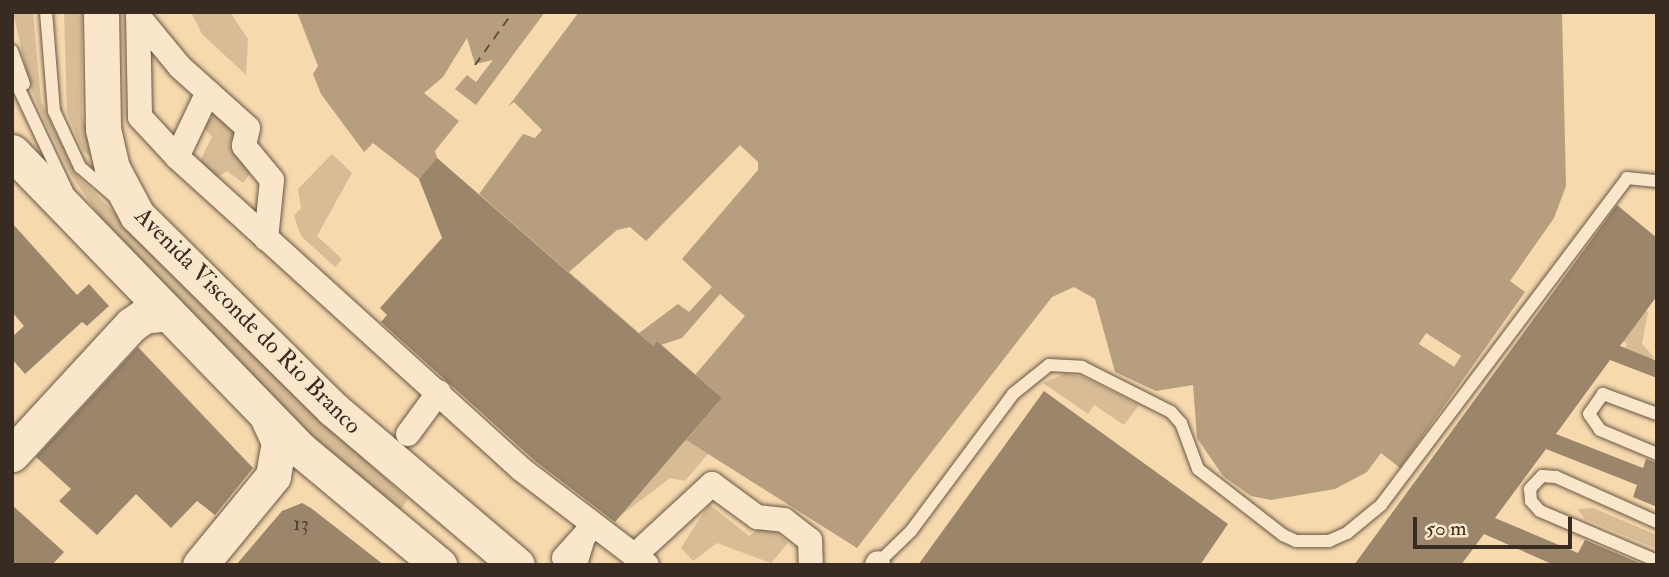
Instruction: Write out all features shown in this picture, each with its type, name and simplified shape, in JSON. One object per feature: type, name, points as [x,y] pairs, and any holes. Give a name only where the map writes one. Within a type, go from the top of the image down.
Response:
[{"type":"main road","name":"Avenida Visconde do Rio Branco","points":[[101,12],[103,129],[112,168],[137,215],[334,410],[458,518],[517,565]]},
{"type":"main road","name":"Avenida Visconde do Rio Branco","points":[[12,152],[267,416],[439,565]]},
{"type":"main road","points":[[12,454],[131,325],[144,316],[168,313]]},
{"type":"main road","points":[[200,565],[273,476],[279,442],[267,416]]},
{"type":"main road","points":[[450,565],[458,518]]},
{"type":"street","points":[[138,14],[208,92],[248,128],[244,146],[272,180],[266,239]]},
{"type":"street","points":[[138,14],[140,117],[177,157],[266,239],[439,392],[640,560],[712,484],[757,517],[784,520],[810,540],[811,565]]},
{"type":"street","points":[[177,157],[208,92]]},
{"type":"street","points":[[408,433],[439,392]]},
{"type":"street","points":[[572,561],[596,523]]},
{"type":"lane","points":[[46,12],[54,111],[65,140],[80,167],[137,215]]},
{"type":"lane","points":[[12,51],[33,110],[80,222]]},
{"type":"lane","points":[[12,74],[33,110]]},
{"type":"lane","points":[[877,564],[911,531],[1013,394],[1049,365],[1082,367],[1171,412],[1181,423],[1198,470],[1283,536],[1296,541],[1329,541],[1347,533],[1381,505],[1627,178],[1657,181]]},
{"type":"lane","points":[[1657,414],[1603,394],[1590,414],[1600,430],[1657,454]]},
{"type":"lane","points":[[1657,522],[1556,477],[1542,476],[1530,489],[1531,502],[1540,511],[1657,561]]},
{"type":"shaded area","points":[[13,12],[33,12],[41,101],[76,174],[297,397],[408,499],[399,512],[296,422],[112,234],[71,175],[43,118],[29,83]]},
{"type":"shaded area","points":[[64,12],[82,12],[82,115],[95,159],[83,151],[67,113]]},
{"type":"shaded area","points":[[191,12],[230,12],[248,39],[246,75],[202,34]]},
{"type":"shaded area","points":[[297,12],[1562,12],[1566,186],[1554,218],[1510,281],[1525,292],[1400,468],[1381,453],[1367,472],[1335,489],[1271,500],[1251,496],[1223,476],[1197,438],[1193,385],[1156,391],[1115,372],[1095,299],[1074,287],[1052,297],[857,548],[686,440],[722,398],[657,341],[653,346],[438,158],[419,179],[373,143],[364,152],[321,94],[313,74],[318,66]]},
{"type":"shaded area","points":[[216,114],[237,134],[229,145],[252,171],[243,183],[227,171],[216,178],[199,163],[212,137],[202,126]]},
{"type":"shaded area","points":[[332,154],[352,173],[317,236],[342,259],[335,267],[301,236],[294,216],[301,208],[298,189]]},
{"type":"shaded area","points":[[1639,307],[1648,312],[1642,344],[1654,357],[1651,362],[1623,350],[1627,344],[1618,338]]},
{"type":"shaded area","points":[[1066,373],[1083,377],[1139,405],[1124,425],[1094,405],[1088,414],[1043,383]]},
{"type":"shaded area","points":[[686,440],[708,454],[685,481],[670,478],[619,517]]},
{"type":"shaded area","points":[[709,504],[749,536],[766,524],[788,543],[771,563],[717,543],[693,561],[681,548]]},
{"type":"shaded area","points":[[1593,508],[1657,535],[1657,549],[1585,519],[1577,509]]},
{"type":"pier","points":[[545,12],[579,12],[508,107],[514,102],[542,130],[535,138],[523,134],[479,194],[437,158],[435,151],[459,121],[424,93],[443,77],[467,38],[475,64],[493,60],[476,82],[467,75],[455,89],[476,105]]},
{"type":"pier","points":[[740,145],[758,162],[758,170],[682,259],[712,287],[689,312],[678,304],[639,333],[569,272],[617,230],[630,227],[646,241]]},
{"type":"pier","points":[[720,294],[745,316],[695,375],[661,345],[682,338]]},
{"type":"pier","points":[[1426,333],[1461,356],[1454,367],[1419,344]]},
{"type":"building","points":[[437,158],[653,346],[657,341],[722,398],[615,522],[534,460],[381,322],[387,315],[380,308],[442,238],[419,179]]},
{"type":"building","points":[[1617,205],[1657,238],[1657,296],[1620,346],[1657,361],[1657,378],[1610,360],[1556,434],[1643,468],[1646,459],[1657,463],[1657,507],[1633,497],[1637,485],[1546,449],[1495,518],[1578,553],[1585,540],[1644,565],[1554,565],[1484,534],[1461,565],[1354,565]]},
{"type":"building","points":[[12,223],[77,295],[89,284],[109,306],[87,326],[82,322],[25,374],[12,359],[12,337],[24,326],[12,312]]},
{"type":"building","points":[[138,347],[253,468],[215,515],[197,501],[171,528],[136,494],[97,535],[59,501],[71,489],[36,457]]},
{"type":"building","points":[[1044,391],[1228,524],[1200,565],[918,565]]},
{"type":"building","points":[[302,503],[384,565],[236,565],[282,511]]},
{"type":"building","points":[[12,505],[64,552],[52,565],[12,565]]},
{"type":"ferry route","points":[[475,65],[513,12]]}]
